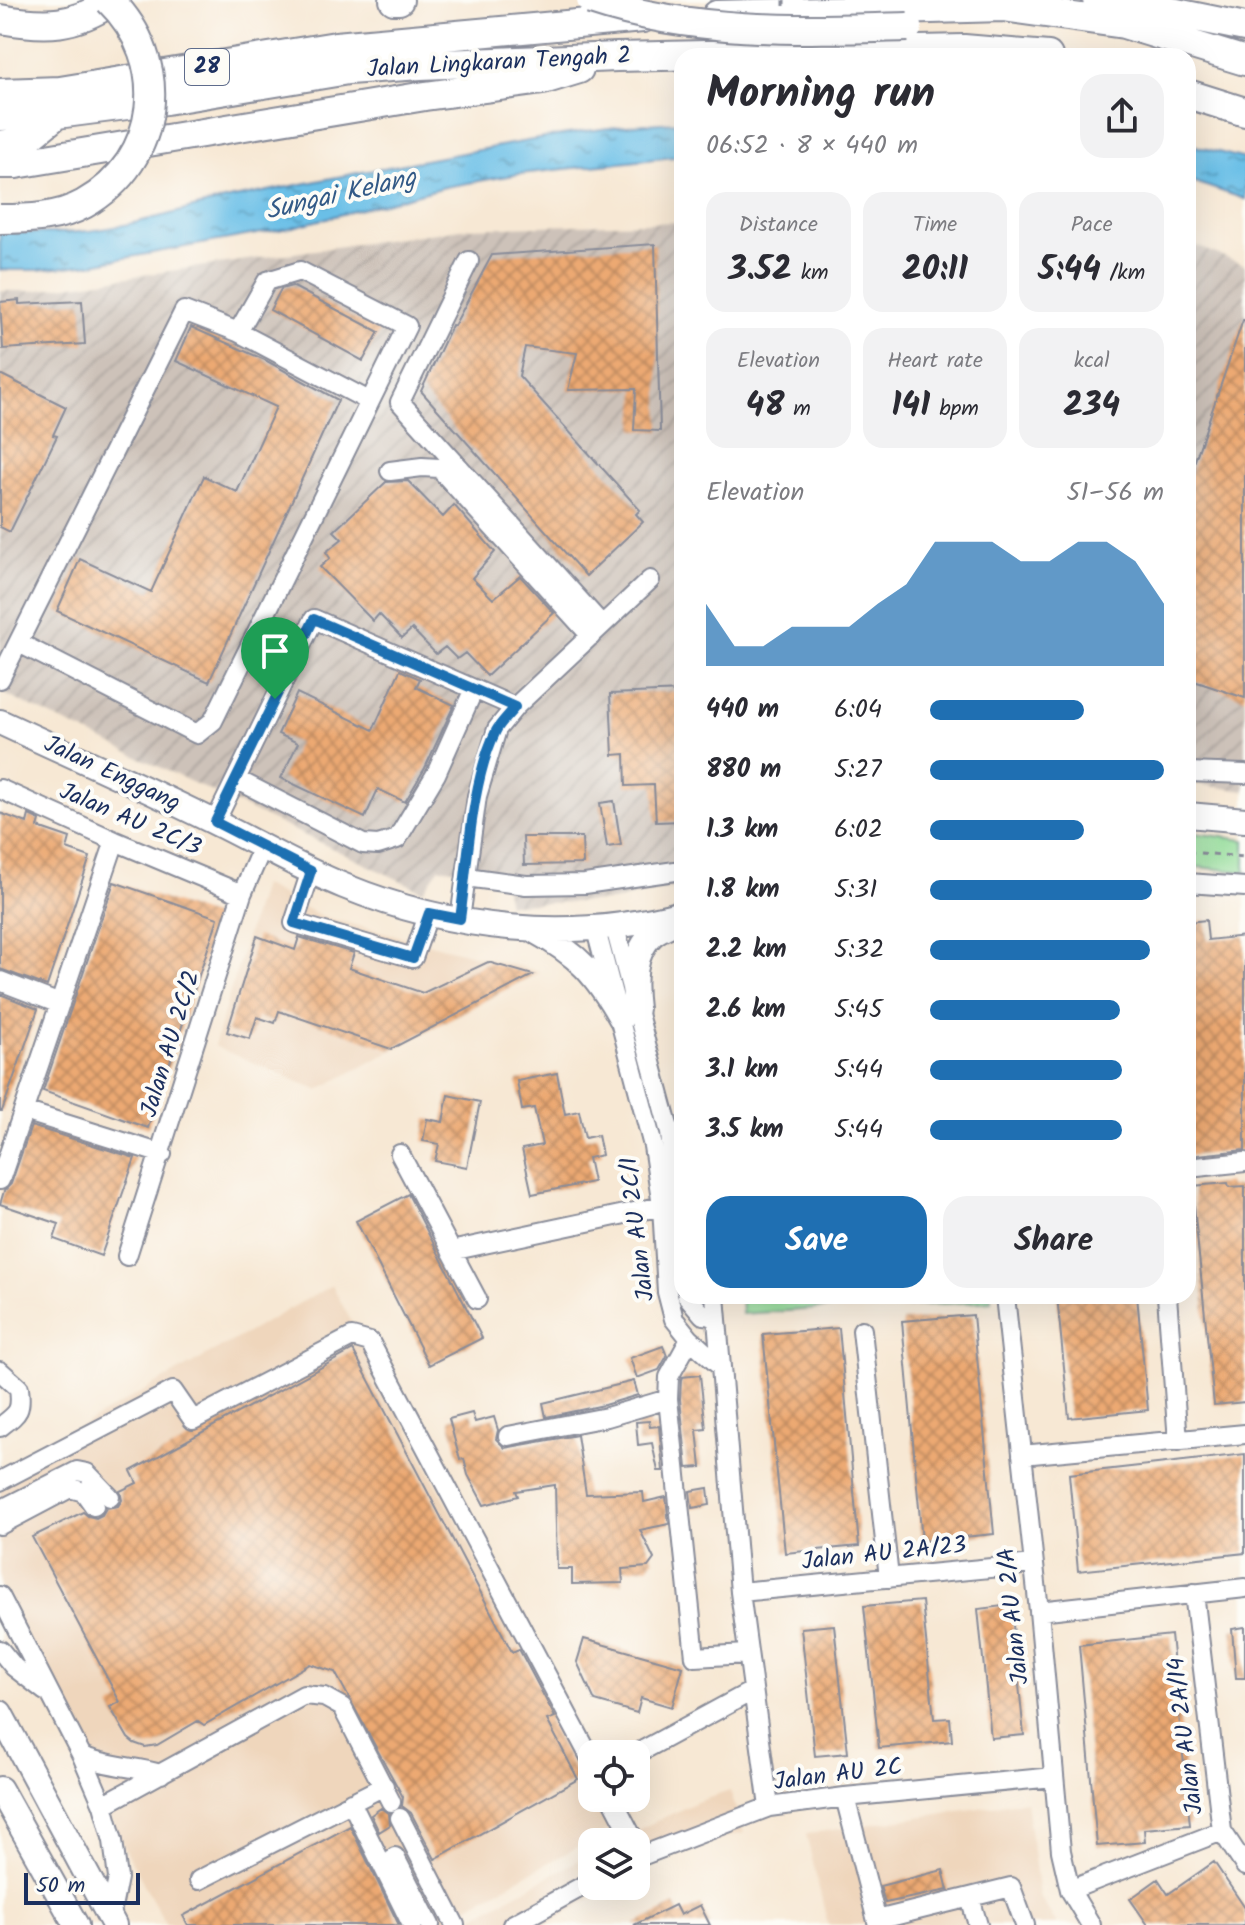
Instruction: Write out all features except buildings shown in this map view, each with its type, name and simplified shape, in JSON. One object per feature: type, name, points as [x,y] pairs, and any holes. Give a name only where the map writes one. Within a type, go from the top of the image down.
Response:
[{"type":"highway","points":[[0,40],[41,26],[93,14],[111,0],[125,16],[138,39],[147,66],[150,90],[146,131],[138,151],[116,183],[82,206],[35,220],[0,219]]},
{"type":"highway","points":[[591,0],[662,18],[729,26],[828,29],[1018,25],[1118,40],[1145,48]]},
{"type":"highway","points":[[1097,0],[1245,27]]},
{"type":"highway","points":[[1209,0],[1245,9]]},
{"type":"highway","name":"Jalan Lingkaran Tengah 2","points":[[0,93],[60,91],[263,57],[415,37],[616,19],[1016,3],[1124,24],[1245,61]]},
{"type":"highway","points":[[0,19],[41,26]]},
{"type":"highway","name":"Jalan Lingkaran Tengah 2","points":[[0,116],[57,114],[166,100],[348,70],[674,56]]},
{"type":"highway","points":[[4,157],[543,80],[617,57]]},
{"type":"highway","points":[[1196,63],[1245,78]]},
{"type":"highway","points":[[1196,97],[1245,112]]},
{"type":"highway","points":[[4,157],[57,114]]},
{"type":"main road","name":"Jalan Enggang","points":[[0,722],[215,822],[311,871],[402,907],[535,931],[606,929],[674,917]]},
{"type":"main road","points":[[1196,816],[1245,820]]},
{"type":"main road","points":[[628,1013],[642,949],[653,934],[674,921]]},
{"type":"main road","points":[[535,931],[559,944],[600,981],[628,1013]]},
{"type":"main road","points":[[0,1713],[112,1922]]},
{"type":"main road","points":[[0,1789],[76,1925]]},
{"type":"street","points":[[469,261],[400,402],[597,631]]},
{"type":"street","points":[[19,643],[197,734],[213,721],[407,326],[300,271],[267,281],[238,332]]},
{"type":"street","points":[[0,679],[184,311],[238,332],[369,401]]},
{"type":"street","points":[[390,471],[439,468],[597,631]]},
{"type":"street","points":[[460,919],[477,796],[497,729],[515,707],[650,580]]},
{"type":"street","points":[[215,822],[314,619],[515,707]]},
{"type":"street","points":[[236,779],[363,844],[385,844],[397,839],[405,830],[436,774],[474,689]]},
{"type":"street","points":[[1196,772],[1245,774]]},
{"type":"street","name":"Jalan AU 2C/3","points":[[0,789],[242,894]]},
{"type":"street","points":[[0,1180],[115,841]]},
{"type":"street","name":"Jalan AU 2C/2","points":[[127,1256],[162,1154],[242,894],[262,848]]},
{"type":"street","points":[[311,871],[294,923],[413,958],[429,913]]},
{"type":"street","points":[[466,877],[526,885],[585,884],[674,871]]},
{"type":"street","points":[[1196,884],[1245,887]]},
{"type":"street","name":"Jalan AU 2C/1","points":[[606,929],[628,1013],[653,1146],[674,1222]]},
{"type":"street","points":[[0,981],[60,1004]]},
{"type":"street","points":[[24,1111],[162,1154]]},
{"type":"street","points":[[400,1154],[477,1299]]},
{"type":"street","points":[[1196,1167],[1245,1162]]},
{"type":"street","points":[[451,1251],[670,1204]]},
{"type":"street","name":"Jalan AU 2C/1","points":[[670,1204],[667,1292],[674,1319],[690,1339],[720,1366]]},
{"type":"street","name":"Jalan AU 2C/1","points":[[694,1304],[703,1315],[716,1316]]},
{"type":"street","points":[[715,1304],[740,1592],[769,1807]]},
{"type":"street","name":"Jalan AU 2/A","points":[[1006,1304],[1061,1851],[1070,1890],[1091,1925]]},
{"type":"street","points":[[1168,1304],[1178,1441]]},
{"type":"street","points":[[862,1330],[889,1578]]},
{"type":"street","points":[[0,1481],[173,1391],[193,1420],[352,1337],[370,1342],[581,1740]]},
{"type":"street","points":[[690,1339],[669,1377],[668,1399],[695,1657],[747,1654]]},
{"type":"street","points":[[0,1371],[19,1388],[22,1405],[19,1412],[0,1427]]},
{"type":"street","points":[[508,1436],[607,1417],[668,1399]]},
{"type":"street","points":[[1022,1455],[1245,1434]]},
{"type":"street","points":[[0,1510],[77,1471],[87,1473],[102,1502],[70,1488],[0,1525]]},
{"type":"street","name":"Jalan AU 2A/23","points":[[740,1592],[1033,1564]]},
{"type":"street","points":[[1039,1611],[1245,1588]]},
{"type":"street","name":"Jalan AU 2A/14","points":[[1194,1593],[1222,1831],[1245,1866]]},
{"type":"street","points":[[0,1596],[6,1624],[90,1760],[113,1841],[118,1878],[112,1922]]},
{"type":"street","points":[[0,1650],[14,1667],[51,1695]]},
{"type":"street","points":[[650,1746],[752,1691]]},
{"type":"street","points":[[102,1802],[154,1778],[304,1695],[324,1697],[342,1707],[455,1925]]},
{"type":"street","points":[[90,1760],[114,1767],[136,1767],[154,1778]]},
{"type":"street","name":"Jalan AU 2C","points":[[650,1846],[769,1807],[1054,1777]]},
{"type":"street","points":[[845,1797],[877,1923],[1011,1887],[1025,1925]]},
{"type":"street","points":[[199,1880],[351,1802],[392,1802]]},
{"type":"street","points":[[351,1802],[412,1925]]},
{"type":"street","points":[[1070,1890],[1222,1831]]},
{"type":"street","points":[[430,1925],[399,1854],[442,1925]]},
{"type":"street","points":[[512,1925],[578,1889]]},
{"type":"street","points":[[970,1898],[978,1925]]},
{"type":"path","points":[[1196,853],[1245,857]]},
{"type":"shaded area","points":[[674,222],[674,888],[612,901],[508,904],[501,871],[439,868],[423,891],[0,692],[0,291],[32,291],[468,228]]},
{"type":"shaded area","points":[[1196,246],[1245,265],[1245,791],[1196,784]]},
{"type":"shaded area","points":[[262,885],[320,916],[540,972],[318,1090],[214,1046]]},
{"type":"shaded area","points":[[332,1285],[578,1753],[578,1812],[608,1812],[616,1826],[578,1828],[578,1847],[434,1925],[166,1925],[0,1618],[0,1472]]},
{"type":"shaded area","points":[[730,1791],[744,1833],[703,1842],[650,1865],[650,1828],[642,1828],[697,1802]]},
{"type":"shaded area","points":[[1026,1801],[1039,1895],[1057,1925],[828,1925],[806,1834]]},
{"type":"shaded area","points":[[578,1861],[578,1900],[588,1900],[547,1925],[458,1925]]},
{"type":"green space","points":[[1196,833],[1245,840],[1245,872],[1196,867]]},
{"type":"green space","points":[[741,1304],[847,1304],[847,1307],[742,1314]]},
{"type":"green space","points":[[881,1304],[944,1304],[881,1308]]},
{"type":"water","name":"Sungai Kelang","points":[[674,122],[674,157],[519,174],[445,187],[289,228],[92,264],[37,270],[0,270],[0,232],[99,230],[219,201],[392,166],[508,144]]},
{"type":"water","points":[[1196,146],[1245,159],[1245,199],[1196,183]]},
{"type":"route","points":[[314,619],[515,707],[497,729],[488,752],[477,796],[460,919],[429,913],[413,958],[294,923],[311,871],[215,822],[275,699],[314,619]]}]
